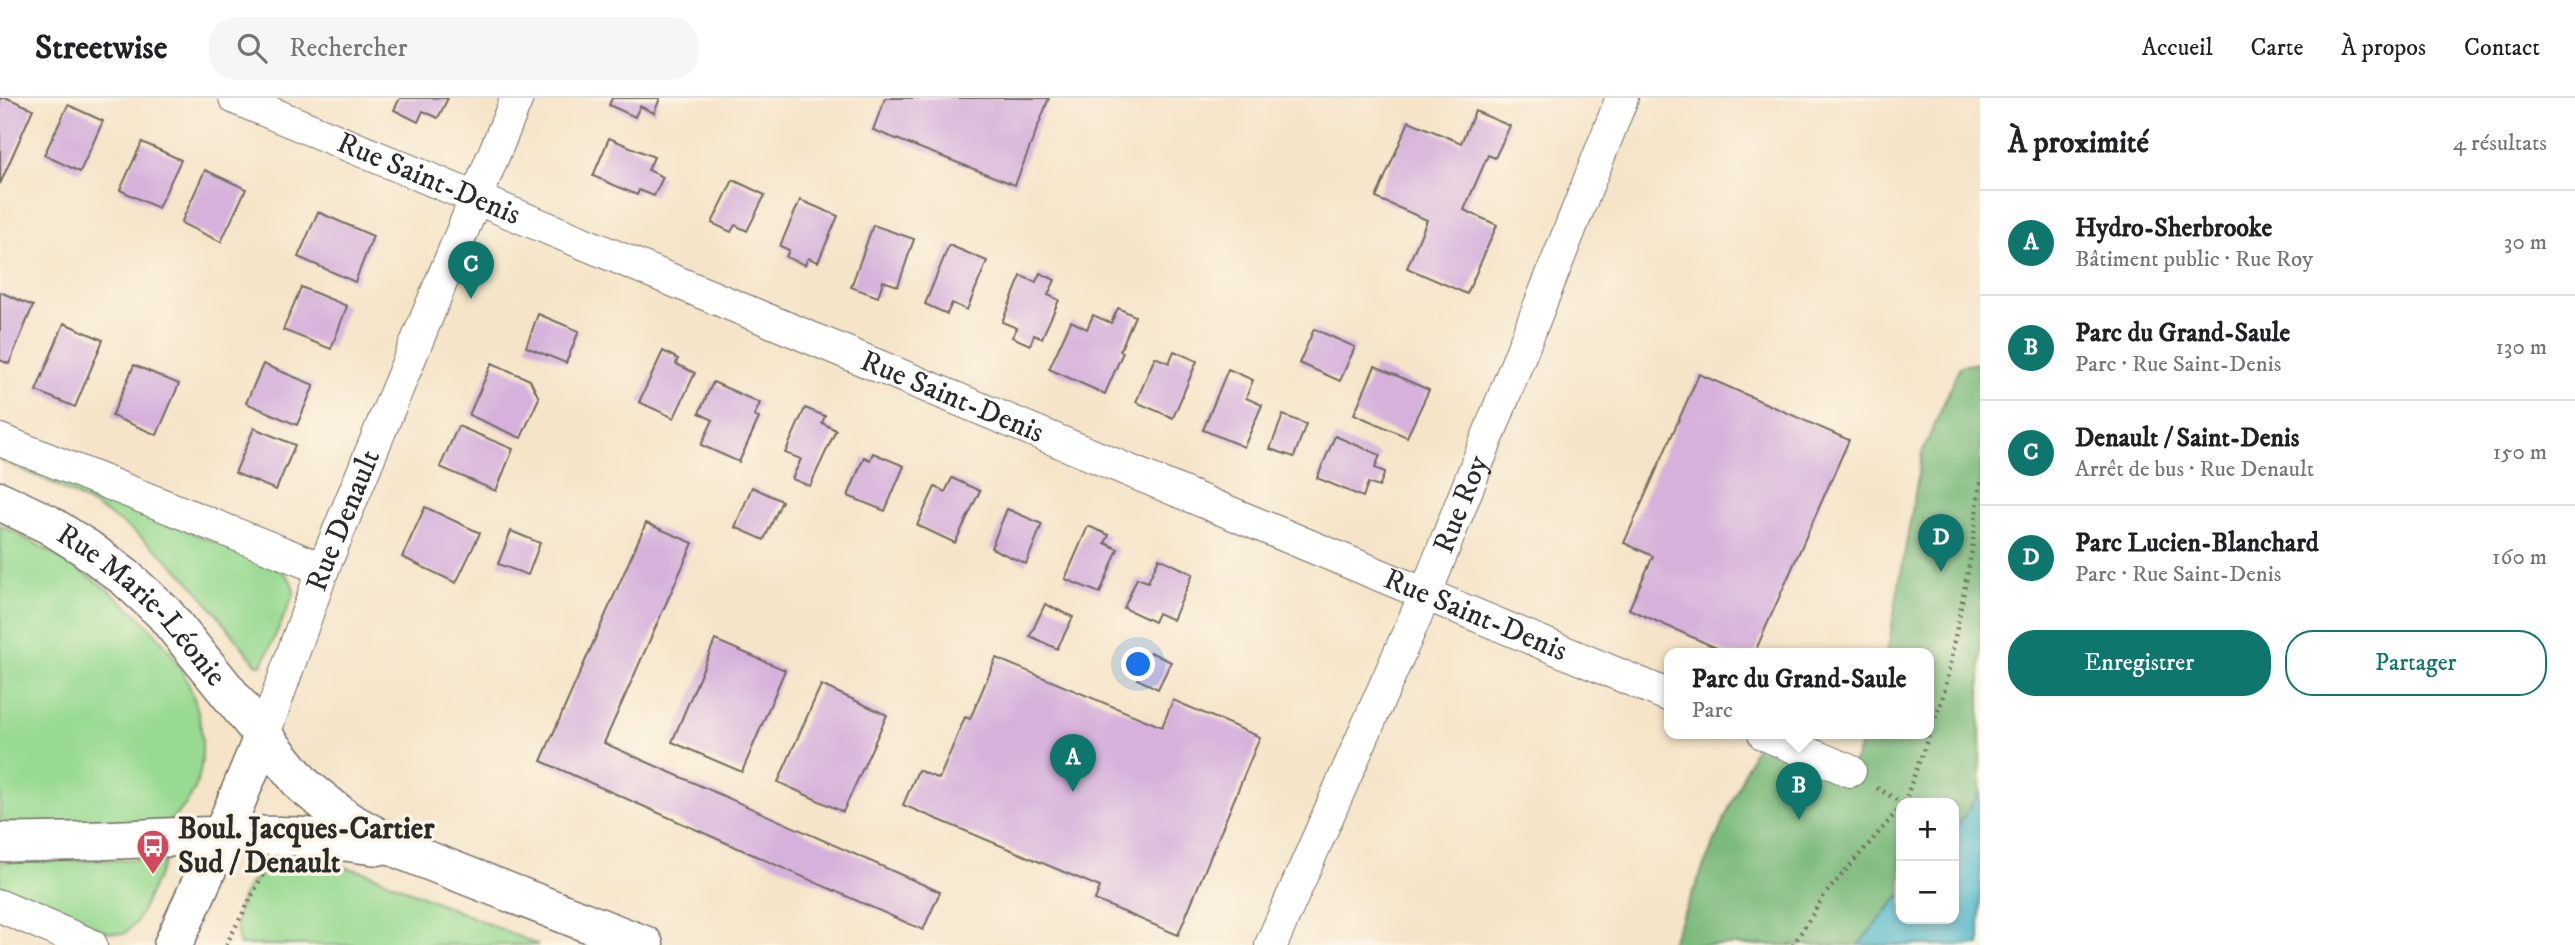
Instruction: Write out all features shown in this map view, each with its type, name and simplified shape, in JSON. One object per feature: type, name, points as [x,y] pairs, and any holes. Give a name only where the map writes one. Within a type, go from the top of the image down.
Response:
[{"type":"main road","name":"Rue Marie-Léonie","points":[[0,502],[48,524],[86,548],[125,578],[164,613],[303,785],[348,821],[401,850]]},
{"type":"main road","name":"Rue Denault","points":[[173,945],[263,737]]},
{"type":"main road","points":[[0,842],[284,836],[401,850],[644,945]]},
{"type":"street","name":"Rue Saint-Denis","points":[[235,98],[1664,693]]},
{"type":"street","name":"Rue Denault","points":[[263,737],[324,569],[517,98]]},
{"type":"street","name":"Rue Roy","points":[[1271,945],[1425,594],[1622,98]]},
{"type":"street","points":[[0,440],[324,569]]},
{"type":"street","points":[[1776,739],[1850,771]]},
{"type":"street","points":[[0,906],[91,945]]},
{"type":"path","points":[[1934,720],[1944,694],[1972,550],[1980,482]]},
{"type":"path","points":[[1905,798],[1927,739]]},
{"type":"path","points":[[1793,945],[1826,893],[1896,812]]},
{"type":"path","points":[[226,945],[284,836]]},
{"type":"green space","points":[[1980,363],[1980,792],[1959,824],[1959,798],[1896,798],[1896,900],[1858,945],[1670,945],[1759,739],[1773,739],[1850,771],[1863,739],[1934,739],[1934,648],[1888,648],[1922,453],[1960,366]]},
{"type":"green space","points":[[0,453],[283,572],[291,581],[294,594],[262,665],[257,665],[196,589],[154,547],[81,498],[0,460]]},
{"type":"green space","points":[[0,525],[68,562],[102,585],[133,611],[161,640],[183,672],[197,708],[202,747],[201,769],[191,797],[169,821],[0,830]]},
{"type":"green space","points":[[166,859],[136,923],[124,934],[106,932],[0,890],[0,862]]},
{"type":"green space","points":[[298,865],[345,867],[368,873],[538,945],[240,945],[238,912],[252,882],[271,870]]},
{"type":"water","points":[[1980,792],[1980,945],[1858,945],[1896,900],[1896,924],[1959,924],[1959,824]]},
{"type":"building","points":[[0,98],[7,98],[33,109],[0,184]]},
{"type":"building","points":[[400,98],[448,98],[438,118],[423,111],[418,122],[394,110]]},
{"type":"building","points":[[612,98],[660,98],[654,113],[640,106],[635,117],[609,105]]},
{"type":"building","points":[[885,98],[1049,98],[1015,185],[873,130]]},
{"type":"building","points":[[68,105],[103,121],[80,172],[44,155]]},
{"type":"building","points":[[1475,111],[1510,126],[1495,158],[1488,155],[1464,210],[1497,225],[1467,294],[1407,268],[1427,220],[1376,198],[1409,121],[1461,143]]},
{"type":"building","points":[[609,138],[654,157],[648,170],[663,177],[654,196],[639,190],[637,195],[593,176]]},
{"type":"building","points":[[142,142],[181,160],[158,208],[120,190]]},
{"type":"building","points":[[205,170],[246,189],[221,242],[181,223]]},
{"type":"building","points":[[733,180],[765,195],[747,231],[735,225],[731,232],[712,223]]},
{"type":"building","points":[[800,200],[838,216],[818,262],[808,258],[805,265],[786,257],[789,250],[780,246]]},
{"type":"building","points":[[318,212],[373,236],[355,282],[298,257]]},
{"type":"building","points":[[873,225],[914,239],[898,286],[883,281],[878,297],[851,287]]},
{"type":"building","points":[[949,245],[987,261],[967,310],[952,303],[947,314],[925,304]]},
{"type":"building","points":[[1040,273],[1055,280],[1048,295],[1059,300],[1042,338],[1034,335],[1030,345],[1012,337],[1017,328],[1002,322],[1021,276],[1036,282]]},
{"type":"building","points":[[301,287],[347,306],[331,349],[283,330]]},
{"type":"building","points":[[0,292],[33,306],[9,364],[0,360]]},
{"type":"building","points":[[1118,308],[1135,316],[1105,394],[1049,369],[1071,321],[1087,329],[1093,315],[1111,323]]},
{"type":"building","points":[[538,314],[579,331],[566,363],[526,347]]},
{"type":"building","points":[[64,323],[103,340],[75,407],[36,391]]},
{"type":"building","points":[[1314,329],[1355,347],[1340,381],[1299,363]]},
{"type":"building","points":[[663,351],[678,359],[676,364],[695,373],[674,418],[639,402]]},
{"type":"building","points":[[1174,351],[1197,361],[1173,418],[1136,402],[1155,357],[1169,363]]},
{"type":"building","points":[[492,363],[530,380],[539,398],[521,438],[469,415]]},
{"type":"building","points":[[263,364],[314,385],[297,425],[246,403]]},
{"type":"building","points":[[134,365],[179,384],[157,435],[112,416]]},
{"type":"building","points":[[1375,366],[1429,390],[1407,437],[1354,414]]},
{"type":"building","points":[[1228,369],[1253,380],[1246,398],[1262,405],[1244,447],[1203,430]]},
{"type":"building","points":[[1699,374],[1849,440],[1757,648],[1717,648],[1629,609],[1653,556],[1624,543]]},
{"type":"building","points":[[713,382],[760,403],[754,416],[759,418],[739,462],[701,445],[713,420],[699,413]]},
{"type":"building","points":[[805,408],[825,416],[822,423],[836,430],[810,486],[792,479],[801,459],[785,453]]},
{"type":"building","points":[[1283,415],[1306,424],[1294,457],[1270,449]]},
{"type":"building","points":[[458,426],[513,449],[496,491],[440,467]]},
{"type":"building","points":[[254,428],[295,445],[276,490],[235,473]]},
{"type":"building","points":[[1335,436],[1380,455],[1375,468],[1385,472],[1379,487],[1368,483],[1363,497],[1317,478]]},
{"type":"building","points":[[873,453],[904,466],[885,511],[848,496],[864,457],[870,460]]},
{"type":"building","points":[[952,478],[980,491],[955,543],[917,525],[935,487],[945,492]]},
{"type":"building","points":[[752,487],[782,501],[764,540],[735,527]]},
{"type":"building","points":[[425,507],[480,533],[456,583],[402,557]]},
{"type":"building","points":[[1007,509],[1042,524],[1026,564],[991,548]]},
{"type":"building","points":[[646,523],[693,543],[604,743],[940,892],[923,930],[541,761]]},
{"type":"building","points":[[1088,526],[1109,535],[1105,543],[1118,549],[1100,593],[1065,579]]},
{"type":"building","points":[[511,531],[540,543],[528,575],[498,564]]},
{"type":"building","points":[[1159,558],[1193,574],[1173,620],[1158,613],[1154,622],[1124,608],[1137,578],[1148,582]]},
{"type":"building","points":[[1045,604],[1073,617],[1057,649],[1030,636]]},
{"type":"building","points":[[715,640],[785,670],[742,772],[672,742]]},
{"type":"building","points":[[1150,652],[1171,662],[1158,689],[1137,679]]},
{"type":"building","points":[[996,658],[1162,727],[1173,700],[1260,737],[1178,935],[1095,900],[1100,887],[903,805],[918,770],[939,779],[965,717],[970,719]]},
{"type":"building","points":[[821,685],[887,715],[843,812],[778,782]]},
{"type":"place","name":"Denault / Saint-Denis","points":[[471,299]]},
{"type":"place","name":"Parc Lucien-Blanchard","points":[[1941,572]]},
{"type":"place","name":"Hydro-Sherbrooke","points":[[1073,792]]},
{"type":"place","name":"Parc du Grand-Saule","points":[[1799,820]]},
{"type":"place","name":"Boul. Jacques-Cartier Sud / Denault","points":[[153,876]]}]
